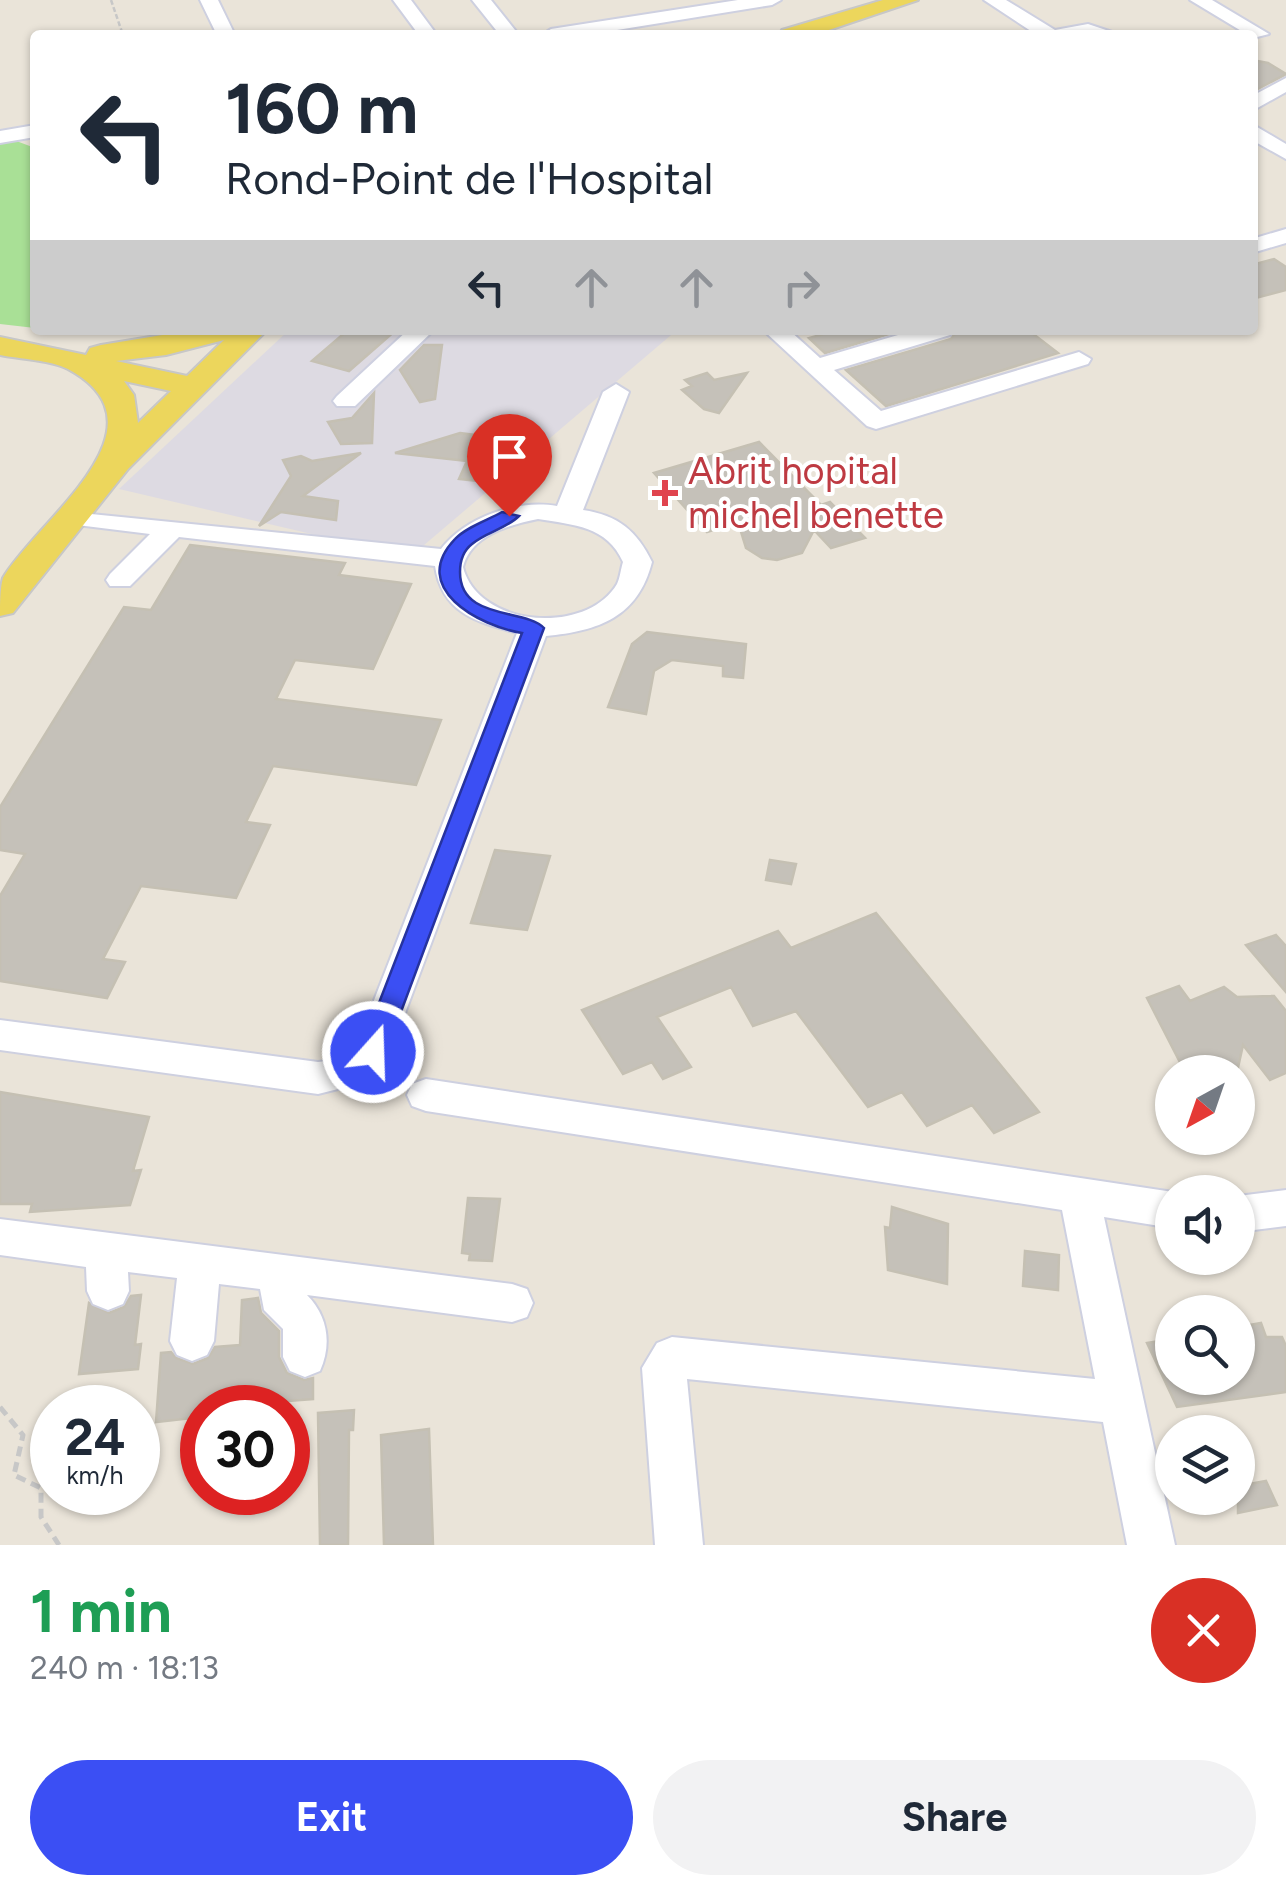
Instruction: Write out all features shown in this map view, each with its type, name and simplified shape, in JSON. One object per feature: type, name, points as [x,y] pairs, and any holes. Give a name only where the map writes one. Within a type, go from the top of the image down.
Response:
[{"type":"main road","points":[[807,30],[907,0]]},
{"type":"main road","points":[[62,358],[166,346],[209,335]]},
{"type":"main road","points":[[0,605],[116,462],[247,335]]},
{"type":"main road","points":[[0,346],[191,386]]},
{"type":"main road","points":[[62,358],[98,374],[118,390],[124,410],[116,462]]},
{"type":"street","points":[[209,0],[224,30]]},
{"type":"street","points":[[402,0],[424,30]]},
{"type":"street","points":[[481,0],[506,30]]},
{"type":"street","points":[[575,30],[695,5],[772,0]]},
{"type":"street","points":[[993,0],[1045,30]]},
{"type":"street","points":[[1200,0],[1253,30]]},
{"type":"street","points":[[1258,102],[1286,84]]},
{"type":"street","points":[[1260,135],[1286,126]]},
{"type":"street","points":[[0,138],[30,131]]},
{"type":"street","points":[[1260,135],[1286,153]]},
{"type":"street","points":[[1258,244],[1286,236]]},
{"type":"street","points":[[346,401],[417,335]]},
{"type":"street","points":[[781,335],[876,421],[1079,359]]},
{"type":"street","points":[[816,366],[923,335]]},
{"type":"street","points":[[568,512],[616,392]]},
{"type":"street","points":[[568,512],[619,531],[634,548],[640,566],[636,586],[620,604],[597,618],[567,626],[534,628],[503,623],[476,612],[458,596],[450,578],[452,558],[463,541],[483,526],[509,516],[568,512]]},
{"type":"street","points":[[71,517],[452,558]]},
{"type":"street","points":[[120,580],[172,528]]},
{"type":"street","points":[[0,1035],[318,1078],[333,1078],[362,1065],[373,1052],[534,628]]},
{"type":"street","points":[[426,1095],[1155,1207]]},
{"type":"street","points":[[1078,1194],[1151,1545]]},
{"type":"street","points":[[1255,1212],[1286,1208]]},
{"type":"street","points":[[0,1237],[108,1271],[200,1262],[512,1303]]},
{"type":"street","points":[[192,1340],[200,1262]]},
{"type":"street","points":[[285,1271],[278,1296],[304,1321],[304,1356]]},
{"type":"street","points":[[679,1545],[664,1368],[672,1357],[1122,1403]]},
{"type":"path","points":[[111,0],[121,30]]},
{"type":"path","points":[[0,1407],[23,1434],[14,1475],[41,1488],[41,1517],[59,1545]]},
{"type":"shaded area","points":[[284,335],[671,335],[410,557],[119,489]]},
{"type":"green space","points":[[11,139],[30,146],[30,327],[0,324],[0,142]]},
{"type":"building","points":[[1258,61],[1286,74],[1258,89]]},
{"type":"building","points":[[1274,259],[1286,267],[1286,290],[1258,297],[1258,263]]},
{"type":"building","points":[[342,335],[390,335],[349,371],[312,361]]},
{"type":"building","points":[[820,335],[885,335],[825,353],[809,338]]},
{"type":"building","points":[[954,335],[1035,335],[1058,353],[886,406],[846,370]]},
{"type":"building","points":[[424,345],[442,345],[435,399],[420,402],[400,370]]},
{"type":"building","points":[[707,373],[714,380],[747,373],[719,413],[704,409],[682,390],[692,386],[685,380]]},
{"type":"building","points":[[374,393],[372,443],[341,444],[328,422],[352,418]]},
{"type":"building","points":[[460,433],[538,443],[543,471],[517,485],[511,499],[494,495],[496,483],[459,479],[467,461],[395,453]]},
{"type":"building","points":[[759,442],[821,505],[830,502],[865,538],[831,548],[814,530],[802,553],[777,560],[762,558],[746,548],[738,522],[707,532],[654,473]]},
{"type":"building","points":[[361,453],[303,496],[338,501],[336,520],[281,512],[259,526],[291,476],[283,460],[301,456],[312,461]]},
{"type":"building","points":[[190,545],[345,563],[339,575],[411,584],[373,669],[295,660],[276,699],[441,720],[416,785],[273,766],[246,822],[270,825],[236,898],[141,886],[103,959],[125,962],[107,998],[0,981],[0,896],[25,854],[0,850],[0,807],[124,607],[151,610]]},
{"type":"building","points":[[647,632],[746,644],[743,678],[723,676],[723,666],[672,660],[654,671],[646,714],[608,707],[632,644]]},
{"type":"building","points":[[495,850],[550,856],[527,930],[471,923]]},
{"type":"building","points":[[770,860],[796,864],[791,884],[766,880]]},
{"type":"building","points":[[876,913],[1039,1112],[994,1133],[972,1105],[927,1126],[902,1092],[868,1107],[796,1011],[753,1026],[731,987],[657,1017],[691,1067],[663,1079],[652,1062],[623,1074],[582,1010],[778,931],[791,948]]},
{"type":"building","points":[[1276,935],[1286,946],[1286,992],[1246,945]]},
{"type":"building","points":[[1179,986],[1190,1001],[1224,987],[1237,997],[1274,996],[1286,1011],[1286,1073],[1270,1080],[1255,1055],[1243,1045],[1241,1055],[1176,1055],[1147,998]]},
{"type":"building","points":[[0,1092],[149,1117],[133,1171],[141,1170],[130,1205],[30,1212],[32,1204],[0,1204]]},
{"type":"building","points":[[468,1198],[500,1199],[492,1261],[469,1260],[470,1254],[462,1253]]},
{"type":"building","points":[[892,1207],[948,1224],[947,1284],[888,1270],[885,1227],[890,1228]]},
{"type":"building","points":[[1025,1251],[1059,1255],[1058,1290],[1023,1286]]},
{"type":"building","points":[[141,1295],[135,1345],[141,1344],[138,1369],[79,1374],[89,1303],[109,1313],[124,1307],[131,1296]]},
{"type":"building","points":[[258,1298],[261,1313],[279,1331],[279,1357],[287,1373],[304,1380],[313,1378],[313,1399],[310,1385],[180,1385],[180,1419],[160,1422],[161,1353],[171,1352],[193,1364],[208,1358],[215,1347],[240,1345],[242,1300]]},
{"type":"building","points":[[1261,1323],[1266,1337],[1282,1337],[1286,1346],[1286,1392],[1177,1407],[1171,1395],[1255,1395],[1255,1324]]},
{"type":"building","points":[[1155,1342],[1155,1360],[1147,1343]]},
{"type":"building","points":[[354,1410],[353,1430],[349,1430],[348,1545],[320,1545],[318,1413]]},
{"type":"building","points":[[429,1429],[433,1545],[384,1545],[381,1435]]},
{"type":"building","points":[[1266,1481],[1277,1505],[1255,1510],[1255,1483]]},
{"type":"place","name":"Abrit hopital michel benette","points":[[665,493]]},
{"type":"route","points":[[373,1052],[457,822],[534,628],[503,623],[476,612],[458,596],[450,578],[452,558],[463,541],[483,526],[509,516]]}]
